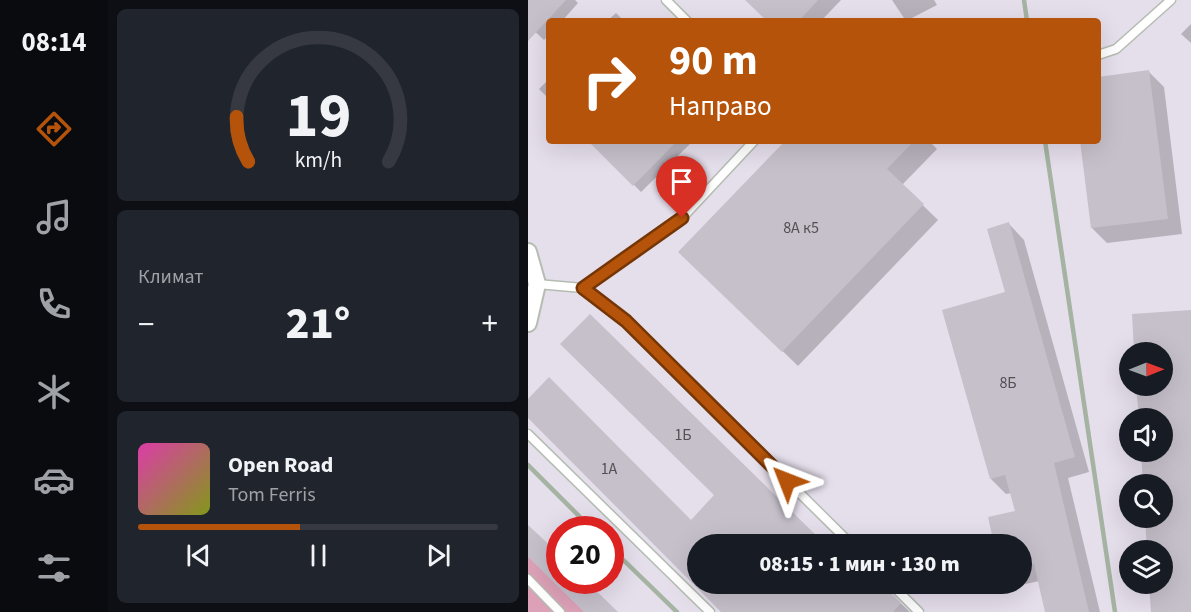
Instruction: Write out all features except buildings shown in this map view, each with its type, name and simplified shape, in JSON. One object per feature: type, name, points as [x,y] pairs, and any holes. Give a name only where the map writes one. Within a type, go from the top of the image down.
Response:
[{"type":"street","points":[[528,252],[537,284],[529,322]]},
{"type":"lane","points":[[666,0],[684,18]]},
{"type":"lane","points":[[1101,55],[1116,50],[1172,0]]},
{"type":"lane","points":[[583,288],[682,218],[751,144]]},
{"type":"lane","points":[[537,284],[583,288],[626,321],[841,534]]},
{"type":"lane","points":[[528,434],[710,612]]},
{"type":"lane","points":[[528,579],[560,612]]},
{"type":"lane","points":[[901,594],[920,612]]},
{"type":"shaded area","points":[[528,550],[546,567],[546,594],[574,594],[593,612],[528,612]]},
{"type":"railway","points":[[1024,0],[1027,18]]},
{"type":"railway","points":[[1045,144],[1115,612]]},
{"type":"railway","points":[[528,465],[579,516]]},
{"type":"railway","points":[[624,561],[677,612]]},
{"type":"route","points":[[682,218],[583,288],[626,321],[787,481]]}]
